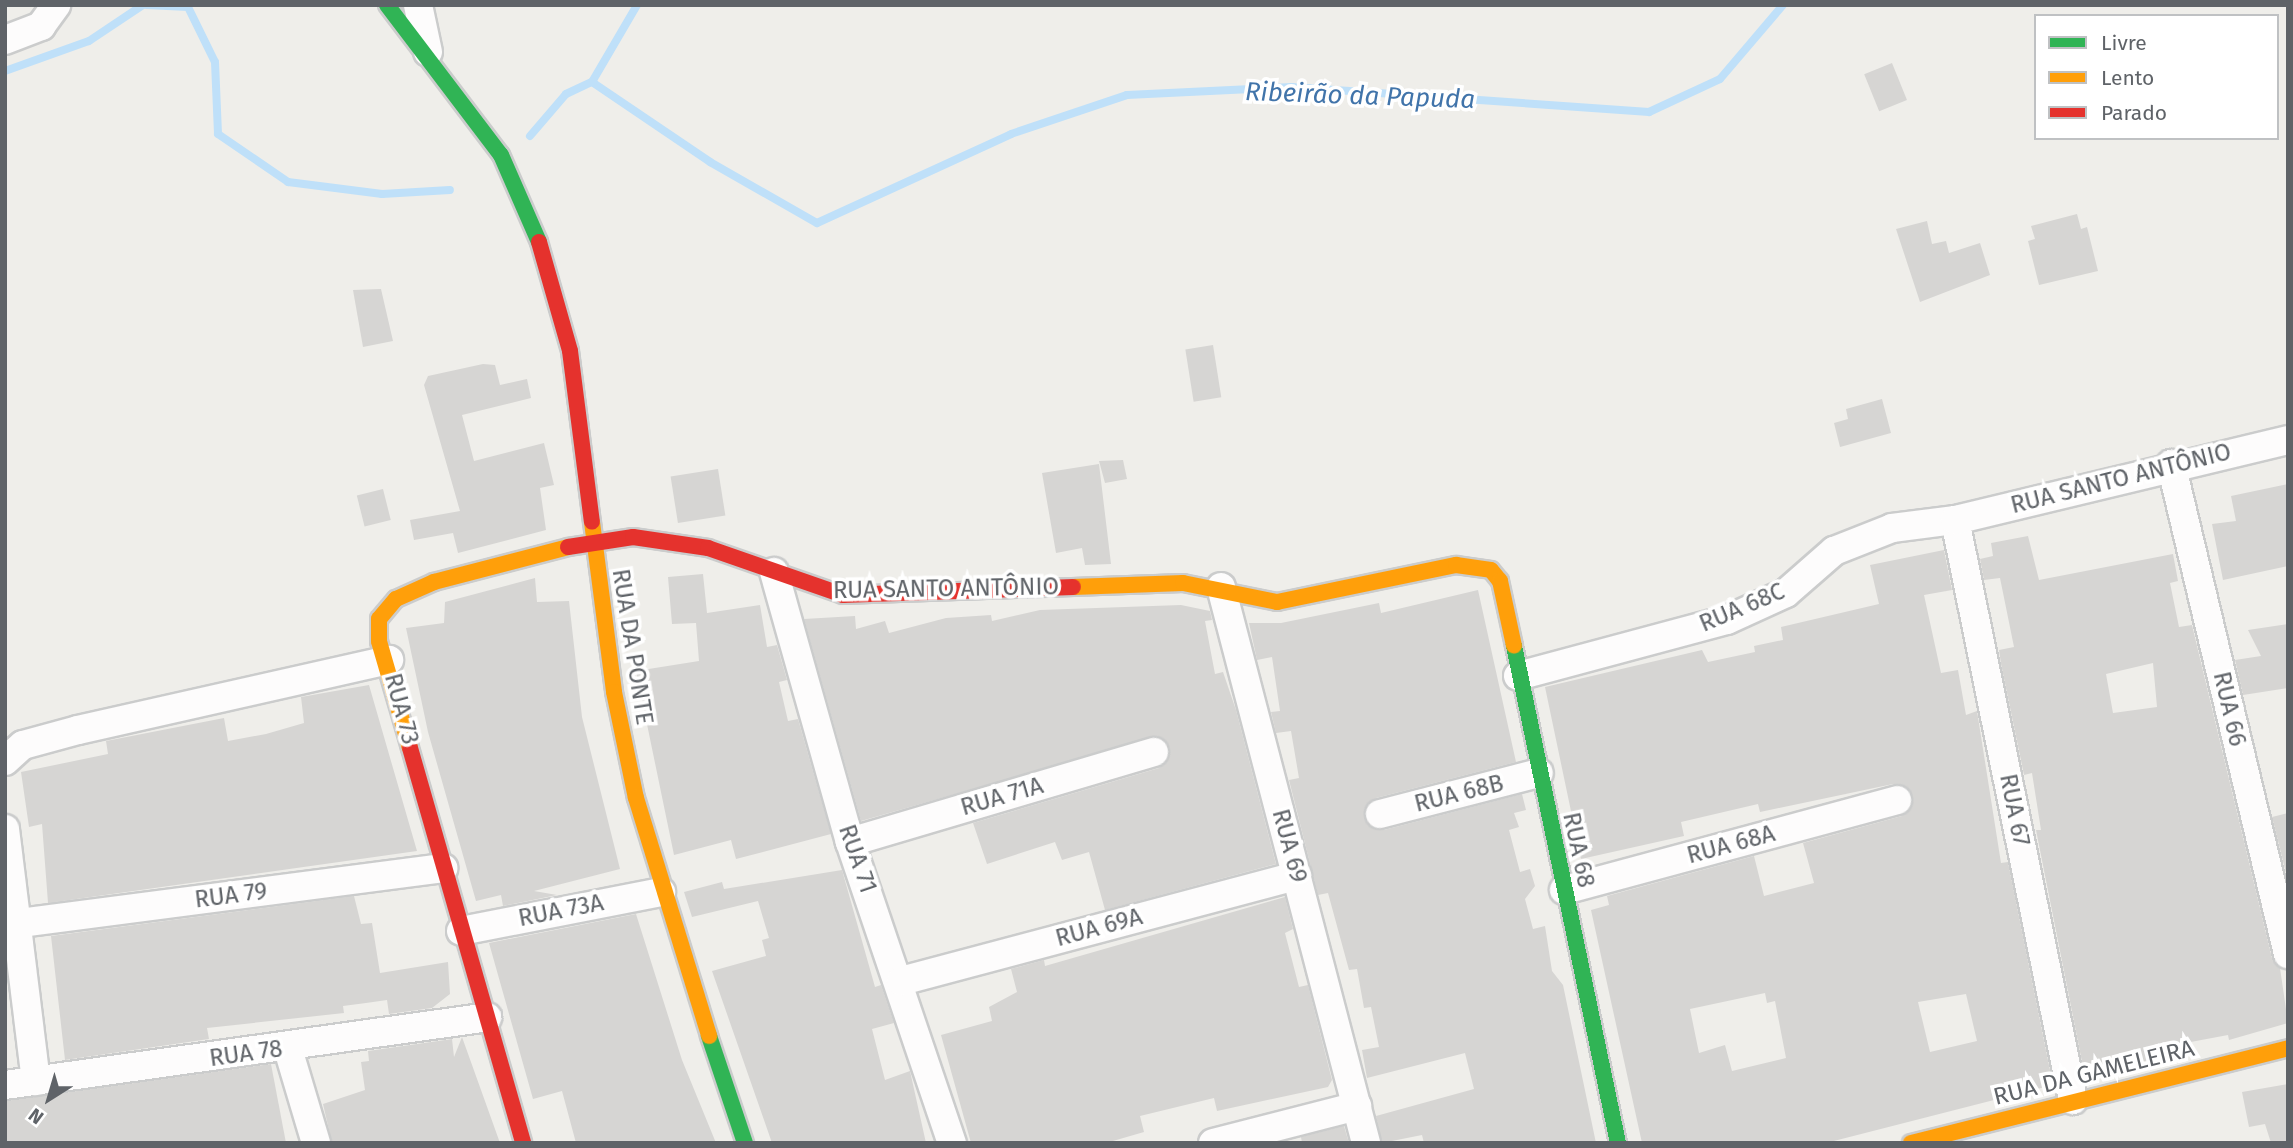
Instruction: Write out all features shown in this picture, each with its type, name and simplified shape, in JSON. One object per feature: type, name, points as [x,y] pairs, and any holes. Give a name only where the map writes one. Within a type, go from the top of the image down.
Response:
[{"type":"street","points":[[18,36],[56,5]]},
{"type":"street","name":"RUA DA PONTE","points":[[387,5],[428,52],[501,155],[537,235],[570,351],[592,541],[614,692],[660,892],[745,1143]]},
{"type":"street","points":[[418,5],[428,52]]},
{"type":"street","name":"RUA SANTO ANTÔNIO","points":[[1955,520],[2171,464],[2288,440]]},
{"type":"street","name":"RUA 66","points":[[2171,464],[2288,954]]},
{"type":"street","name":"RUA 68C","points":[[1518,676],[1727,620],[1786,593],[1834,551],[1892,528],[1955,520]]},
{"type":"street","name":"RUA 67","points":[[1955,520],[2073,1100]]},
{"type":"street","name":"RUA SANTO ANTÔNIO","points":[[388,660],[377,630],[396,599],[434,582],[592,541],[670,541],[843,595],[1142,583],[1221,587],[1278,602],[1456,565],[1491,570]]},
{"type":"street","name":"RUA 68","points":[[1491,570],[1500,581],[1538,773],[1618,1143]]},
{"type":"street","name":"RUA 71","points":[[774,572],[850,842],[901,981],[952,1143]]},
{"type":"street","name":"RUA 69","points":[[1221,587],[1366,1143]]},
{"type":"street","name":"RUA 73","points":[[5,761],[23,745],[49,737],[388,660],[443,868],[523,1143]]},
{"type":"street","name":"RUA 71A","points":[[850,842],[1154,752]]},
{"type":"street","name":"RUA 68B","points":[[1380,814],[1538,773]]},
{"type":"street","name":"RUA 68A","points":[[1564,890],[1897,800]]},
{"type":"street","points":[[5,829],[20,923],[36,1081]]},
{"type":"street","name":"RUA 79","points":[[20,923],[443,868]]},
{"type":"street","name":"RUA 69A","points":[[901,981],[1297,876]]},
{"type":"street","name":"RUA 73A","points":[[461,931],[660,892]]},
{"type":"street","name":"RUA 78","points":[[5,1085],[288,1049],[486,1017]]},
{"type":"street","name":"RUA DA GAMELEIRA","points":[[1911,1143],[2073,1100],[2288,1048]]},
{"type":"street","points":[[288,1049],[316,1143]]},
{"type":"street","points":[[1213,1143],[1357,1106]]},
{"type":"building","points":[[1892,63],[1907,100],[1879,111],[1864,74]]},
{"type":"building","points":[[2077,214],[2081,229],[2087,227],[2098,271],[2039,285],[2028,241],[2035,239],[2031,226]]},
{"type":"building","points":[[1927,221],[1932,244],[1946,241],[1949,253],[1980,243],[1990,275],[1920,302],[1896,229]]},
{"type":"building","points":[[381,289],[393,341],[363,347],[353,290]]},
{"type":"building","points":[[1213,345],[1221,397],[1194,402],[1185,349]]},
{"type":"building","points":[[483,364],[495,365],[500,385],[527,379],[531,398],[462,415],[474,461],[544,443],[554,485],[540,488],[546,530],[458,553],[453,533],[414,540],[410,520],[460,511],[424,385],[428,376]]},
{"type":"building","points":[[1882,399],[1891,433],[1840,447],[1834,423],[1848,419],[1846,409]]},
{"type":"building","points":[[1123,460],[1127,479],[1105,483],[1099,461]]},
{"type":"building","points":[[1099,464],[1111,564],[1085,565],[1082,548],[1056,553],[1042,473]]},
{"type":"building","points":[[718,469],[725,515],[678,523],[671,477]]},
{"type":"building","points":[[2288,484],[2288,566],[2223,580],[2212,524],[2236,521],[2231,496]]},
{"type":"building","points":[[383,489],[391,520],[365,527],[357,496]]},
{"type":"building","points":[[2028,536],[2039,580],[2173,554],[2178,581],[2170,583],[2179,627],[2192,625],[2272,958],[2280,968],[2288,1023],[2229,1040],[2228,1035],[2148,1050],[2150,1060],[2084,1072],[2036,830],[2041,830],[2032,773],[2024,775],[2001,664],[1999,650],[2014,647],[2000,578],[1984,580],[1980,559],[1993,556],[1991,543]],"holes":[[[2153,663],[2157,707],[2113,713],[2106,674]]]},
{"type":"building","points":[[1944,550],[1952,590],[1924,595],[1941,673],[1958,670],[1966,715],[1977,711],[2001,863],[2008,862],[2053,1085],[1826,1143],[1642,1143],[1591,910],[1609,905],[1607,896],[1754,856],[1764,896],[1814,883],[1803,843],[1902,816],[1913,796],[1893,784],[1760,812],[1758,804],[1681,822],[1684,836],[1581,859],[1545,687],[1702,650],[1708,662],[1755,652],[1754,646],[1783,640],[1781,627],[1879,604],[1870,565]],"holes":[[[1765,993],[1767,1003],[1775,1001],[1786,1058],[1732,1071],[1725,1045],[1699,1053],[1690,1009]],[[1966,994],[1977,1041],[1930,1052],[1918,1002]]]},
{"type":"building","points":[[703,574],[707,613],[760,605],[767,647],[777,645],[787,680],[779,682],[788,721],[798,719],[831,834],[736,859],[731,840],[674,855],[636,671],[699,661],[696,623],[672,624],[668,577]]},
{"type":"building","points":[[535,578],[537,602],[569,601],[582,717],[620,869],[534,891],[557,895],[503,906],[501,895],[476,901],[428,732],[406,628],[444,623],[445,602]]},
{"type":"building","points":[[1478,590],[1516,762],[1376,798],[1364,817],[1384,830],[1522,794],[1526,810],[1514,813],[1519,827],[1509,830],[1520,872],[1530,869],[1535,886],[1525,899],[1533,929],[1545,926],[1552,971],[1563,985],[1596,1143],[1424,1143],[1422,1135],[1382,1143],[1376,1116],[1474,1089],[1465,1053],[1367,1078],[1362,1050],[1379,1047],[1371,1007],[1364,1008],[1357,969],[1349,970],[1328,893],[1318,895],[1289,780],[1299,778],[1291,731],[1276,733],[1271,712],[1280,711],[1272,657],[1257,660],[1249,623],[1281,623],[1379,603],[1381,613]]},
{"type":"building","points":[[1181,605],[1210,611],[1212,620],[1205,621],[1215,674],[1223,672],[1236,710],[1276,864],[1105,910],[1089,852],[1062,860],[1055,842],[987,864],[973,823],[1159,768],[1170,748],[1157,736],[861,821],[804,619],[855,616],[856,629],[885,621],[889,633],[946,618],[991,615],[992,621],[1040,610]]},
{"type":"building","points":[[2288,624],[2288,688],[2243,695],[2235,660],[2261,656],[2248,630]]},
{"type":"building","points":[[369,685],[417,851],[48,903],[42,824],[29,827],[21,772],[108,754],[106,741],[224,718],[228,741],[266,734],[304,723],[301,697]]},
{"type":"building","points":[[2288,813],[2288,881],[2272,817]]},
{"type":"building","points":[[842,870],[875,987],[881,985],[894,1023],[872,1029],[885,1080],[910,1071],[926,1143],[772,1143],[712,971],[766,956],[762,940],[769,938],[758,901],[692,917],[684,892],[722,882],[724,889]]},
{"type":"building","points":[[354,896],[361,924],[372,923],[380,973],[448,962],[450,994],[432,1008],[389,1014],[387,1000],[343,1006],[344,1013],[207,1028],[209,1039],[65,1060],[51,936]]},
{"type":"building","points":[[1285,897],[1293,929],[1285,933],[1299,987],[1308,985],[1332,1080],[1328,1087],[1217,1111],[1214,1098],[1140,1116],[1144,1132],[1106,1143],[971,1143],[941,1035],[992,1021],[989,1007],[1017,992],[1011,969],[1044,960],[1045,966]]},
{"type":"building","points":[[636,914],[682,1060],[716,1143],[576,1143],[562,1091],[533,1099],[489,943]]},
{"type":"building","points":[[462,1037],[500,1143],[332,1143],[323,1104],[365,1090],[361,1062],[369,1061],[368,1051],[452,1039],[454,1057]]},
{"type":"building","points":[[271,1064],[286,1143],[5,1143],[5,1101]]},
{"type":"building","points":[[2288,1084],[2288,1143],[2271,1143],[2265,1124],[2249,1127],[2242,1092]]},
{"type":"building","points":[[1344,1126],[1349,1143],[1302,1143],[1301,1137]]},
{"type":"waterway","name":"Ribeirão da Papuda","points":[[5,71],[89,41],[143,5]]},
{"type":"waterway","name":"Ribeirão da Papuda","points":[[146,5],[188,7],[215,62],[218,134],[288,182],[382,194],[450,190]]},
{"type":"waterway","name":"Ribeirão da Papuda","points":[[530,136],[566,94],[592,82],[637,5]]},
{"type":"waterway","name":"Ribeirão da Papuda","points":[[592,82],[710,162],[817,223],[1011,134],[1127,95],[1292,87],[1649,112],[1720,79],[1783,5]]},
{"type":"traffic: fast","points":[[387,5],[501,155],[539,242]]},
{"type":"traffic: fast","points":[[1514,646],[1618,1143]]},
{"type":"traffic: fast","points":[[709,1036],[745,1143]]},
{"type":"traffic: slow","points":[[592,522],[614,692],[636,798],[709,1036]]},
{"type":"traffic: slow","points":[[410,748],[379,641],[379,619],[396,599],[434,582],[568,547]]},
{"type":"traffic: slow","points":[[1073,587],[1183,583],[1277,602],[1456,565],[1491,570],[1500,581],[1514,646]]},
{"type":"traffic: slow","points":[[1911,1143],[2288,1048]]},
{"type":"traffic: jam","points":[[539,242],[570,351],[592,522]]},
{"type":"traffic: jam","points":[[568,547],[633,537],[708,548],[843,595],[1073,587]]},
{"type":"traffic: jam","points":[[410,748],[523,1143]]}]
